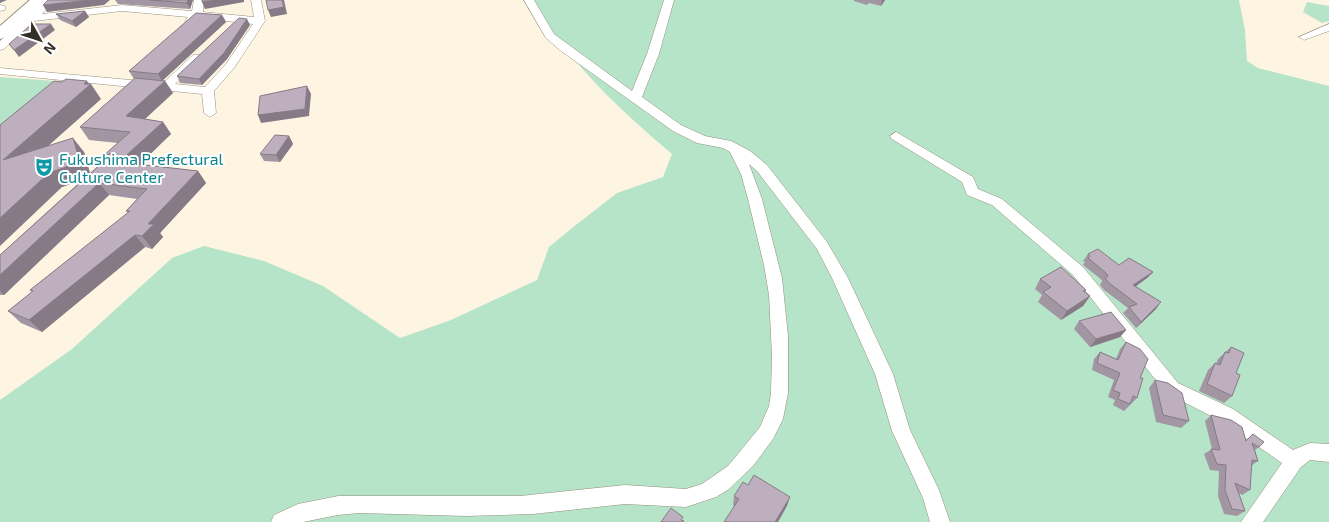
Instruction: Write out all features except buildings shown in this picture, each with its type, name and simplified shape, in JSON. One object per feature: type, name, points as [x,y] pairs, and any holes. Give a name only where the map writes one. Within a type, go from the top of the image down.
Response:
[{"type":"street","points":[[0,34],[9,15],[27,0]]},
{"type":"street","points":[[0,47],[9,15],[39,0]]},
{"type":"street","points":[[9,15],[51,0]]},
{"type":"street","points":[[183,27],[197,14],[199,0]]},
{"type":"street","points":[[210,113],[208,91],[230,66],[260,21],[256,0]]},
{"type":"street","points":[[529,0],[550,36],[565,49],[677,128],[702,140],[719,142],[752,158],[782,193],[822,246],[840,278],[884,374],[901,431],[932,497],[940,522]]},
{"type":"street","points":[[635,99],[653,54],[669,0]]},
{"type":"street","points":[[9,15],[156,5],[197,14],[260,21]]},
{"type":"street","points":[[225,31],[239,19]]},
{"type":"street","points":[[1304,37],[1329,27]]},
{"type":"street","points":[[165,88],[205,50]]},
{"type":"street","points":[[119,83],[133,70]]},
{"type":"street","points":[[0,71],[208,91]]},
{"type":"street","points":[[896,136],[968,180],[972,192],[997,202],[1078,271],[1116,316],[1161,378],[1172,388],[1227,415],[1288,455],[1294,461]]},
{"type":"street","points":[[281,522],[317,508],[352,505],[467,507],[546,504],[617,494],[694,497],[722,483],[756,448],[772,425],[778,406],[780,385],[778,321],[772,266],[748,175],[738,157],[736,149]]},
{"type":"street","points":[[1251,522],[1294,461],[1302,453],[1310,451],[1329,453]]},
{"type":"green space","points":[[533,0],[1239,0],[1245,30],[1247,61],[1258,68],[1329,86],[1329,522],[0,522],[0,400],[72,349],[172,258],[204,246],[264,261],[323,286],[400,338],[451,320],[537,280],[549,247],[572,228],[617,193],[663,177],[672,154],[595,83],[562,43]]},
{"type":"green space","points":[[1307,2],[1329,6],[1329,21],[1322,23],[1303,12]]},
{"type":"green space","points":[[0,77],[68,82],[0,143]]},
{"type":"place","name":"Fukushima Prefectural Culture Center","points":[[44,167]]}]
